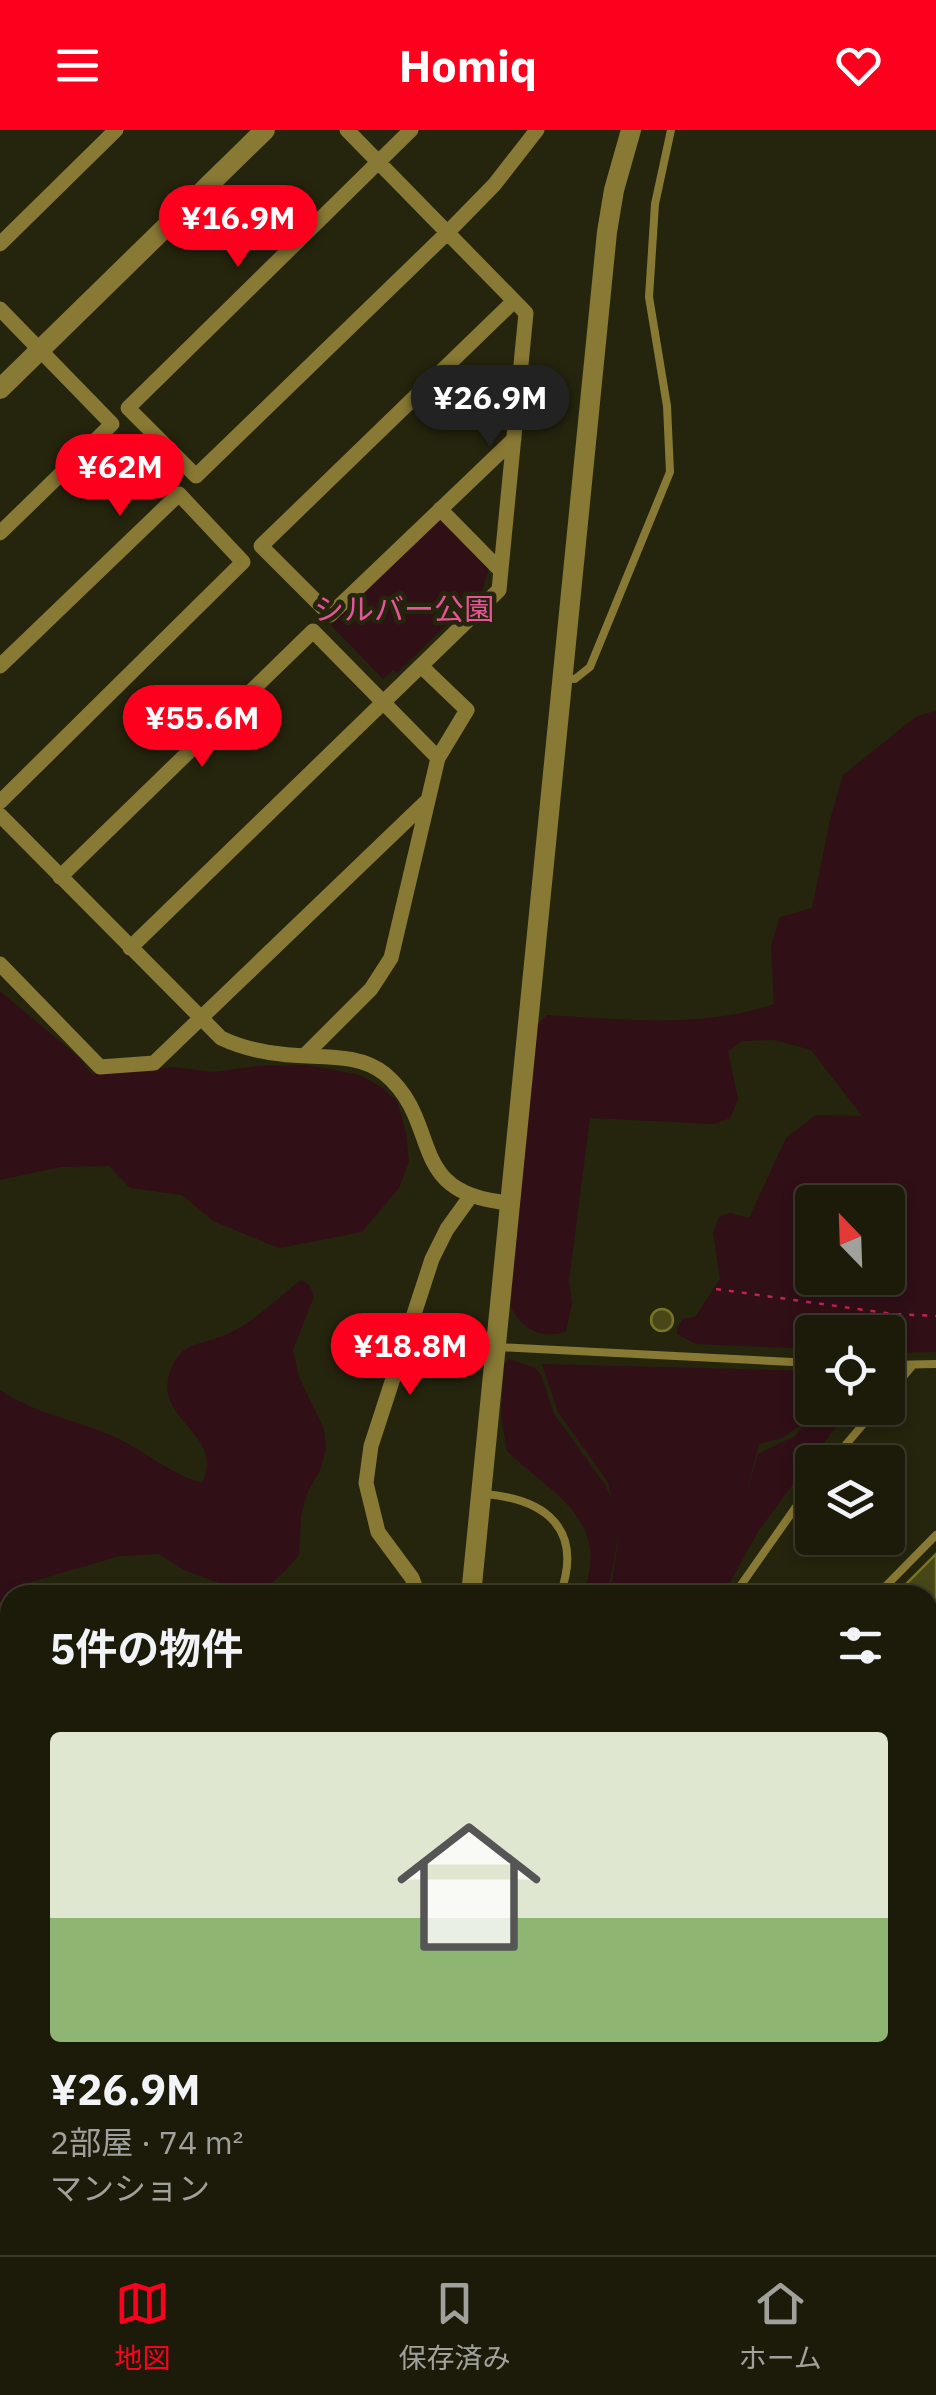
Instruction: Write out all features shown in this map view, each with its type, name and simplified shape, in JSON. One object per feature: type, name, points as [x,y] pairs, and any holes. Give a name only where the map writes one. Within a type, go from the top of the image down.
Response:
[{"type":"street","points":[[0,244],[116,130]]},
{"type":"street","points":[[0,389],[265,130]]},
{"type":"street","points":[[130,948],[499,590],[526,313],[347,130]]},
{"type":"street","points":[[411,130],[128,408],[196,476],[447,233],[494,185],[537,130]]},
{"type":"street","points":[[472,1585],[607,232],[631,130]]},
{"type":"street","points":[[514,301],[261,546],[330,615],[514,438]]},
{"type":"street","points":[[0,309],[112,424],[0,534]]},
{"type":"street","points":[[0,666],[179,494],[244,562],[0,802]]},
{"type":"street","points":[[440,509],[501,570]]},
{"type":"street","points":[[60,877],[313,631],[438,758]]},
{"type":"street","points":[[304,1056],[385,972],[438,758],[466,710],[421,666]]},
{"type":"street","points":[[0,964],[100,1066],[154,1063],[428,800]]},
{"type":"street","points":[[0,815],[221,1038],[238,1046],[356,1060],[382,1072],[406,1099],[444,1177],[470,1197],[510,1202]]},
{"type":"street","points":[[414,1585],[378,1532],[366,1483],[371,1446],[432,1259],[470,1197]]},
{"type":"lane","points":[[563,678],[575,678],[590,667],[670,472],[667,406],[649,297],[654,204],[671,130]]},
{"type":"lane","points":[[496,1347],[795,1362]]},
{"type":"lane","points":[[905,1365],[935,1365]]},
{"type":"lane","points":[[905,1375],[913,1365]]},
{"type":"lane","points":[[845,1445],[863,1425]]},
{"type":"lane","points":[[482,1493],[527,1500],[551,1517],[567,1559],[562,1585]]},
{"type":"lane","points":[[741,1585],[795,1508]]},
{"type":"lane","points":[[887,1585],[936,1535]]},
{"type":"path","points":[[716,1289],[893,1314],[936,1316]]},
{"type":"green space","name":"シルバー公園","points":[[441,517],[489,567],[483,589],[397,673],[393,670],[383,679],[331,625]]},
{"type":"green space","points":[[936,711],[936,1352],[905,1353],[905,1315],[795,1315],[795,1348],[696,1344],[677,1334],[683,1319],[695,1317],[720,1279],[713,1232],[719,1217],[730,1213],[749,1218],[786,1138],[816,1115],[862,1116],[811,1050],[776,1040],[742,1041],[728,1051],[738,1099],[730,1118],[714,1124],[590,1118],[566,1331],[548,1334],[532,1330],[519,1320],[510,1305],[536,1027],[547,1015],[690,1020],[774,1004],[771,946],[780,917],[812,908],[843,775],[917,716]]},
{"type":"green space","points":[[0,991],[77,1056],[92,1074],[173,1067],[213,1072],[306,1065],[360,1075],[397,1101],[409,1162],[399,1188],[362,1232],[279,1248],[213,1221],[182,1195],[130,1188],[109,1166],[60,1167],[0,1180]]},
{"type":"green space","points":[[301,1280],[309,1285],[314,1296],[293,1350],[299,1377],[324,1429],[326,1449],[307,1493],[299,1555],[288,1568],[270,1585],[225,1585],[184,1570],[159,1554],[120,1556],[20,1585],[0,1585],[0,1390],[26,1404],[122,1440],[178,1474],[202,1483],[207,1465],[204,1450],[170,1399],[168,1384],[173,1365],[186,1349],[240,1328]]},
{"type":"green space","points":[[509,1359],[535,1368],[554,1414],[606,1486],[612,1502],[608,1482],[558,1412],[542,1364],[795,1371],[795,1425],[801,1425],[782,1438],[759,1444],[744,1502],[758,1454],[795,1436],[803,1425],[837,1425],[822,1445],[795,1445],[795,1482],[759,1530],[729,1585],[612,1585],[620,1529],[609,1585],[586,1585],[590,1546],[584,1528],[560,1496],[507,1451],[501,1415],[504,1365]]},
{"type":"building","points":[[658,1309],[666,1309],[673,1320],[666,1331],[658,1331],[651,1324],[651,1316]]},
{"type":"building","points":[[936,1554],[936,1585],[905,1585]]}]
